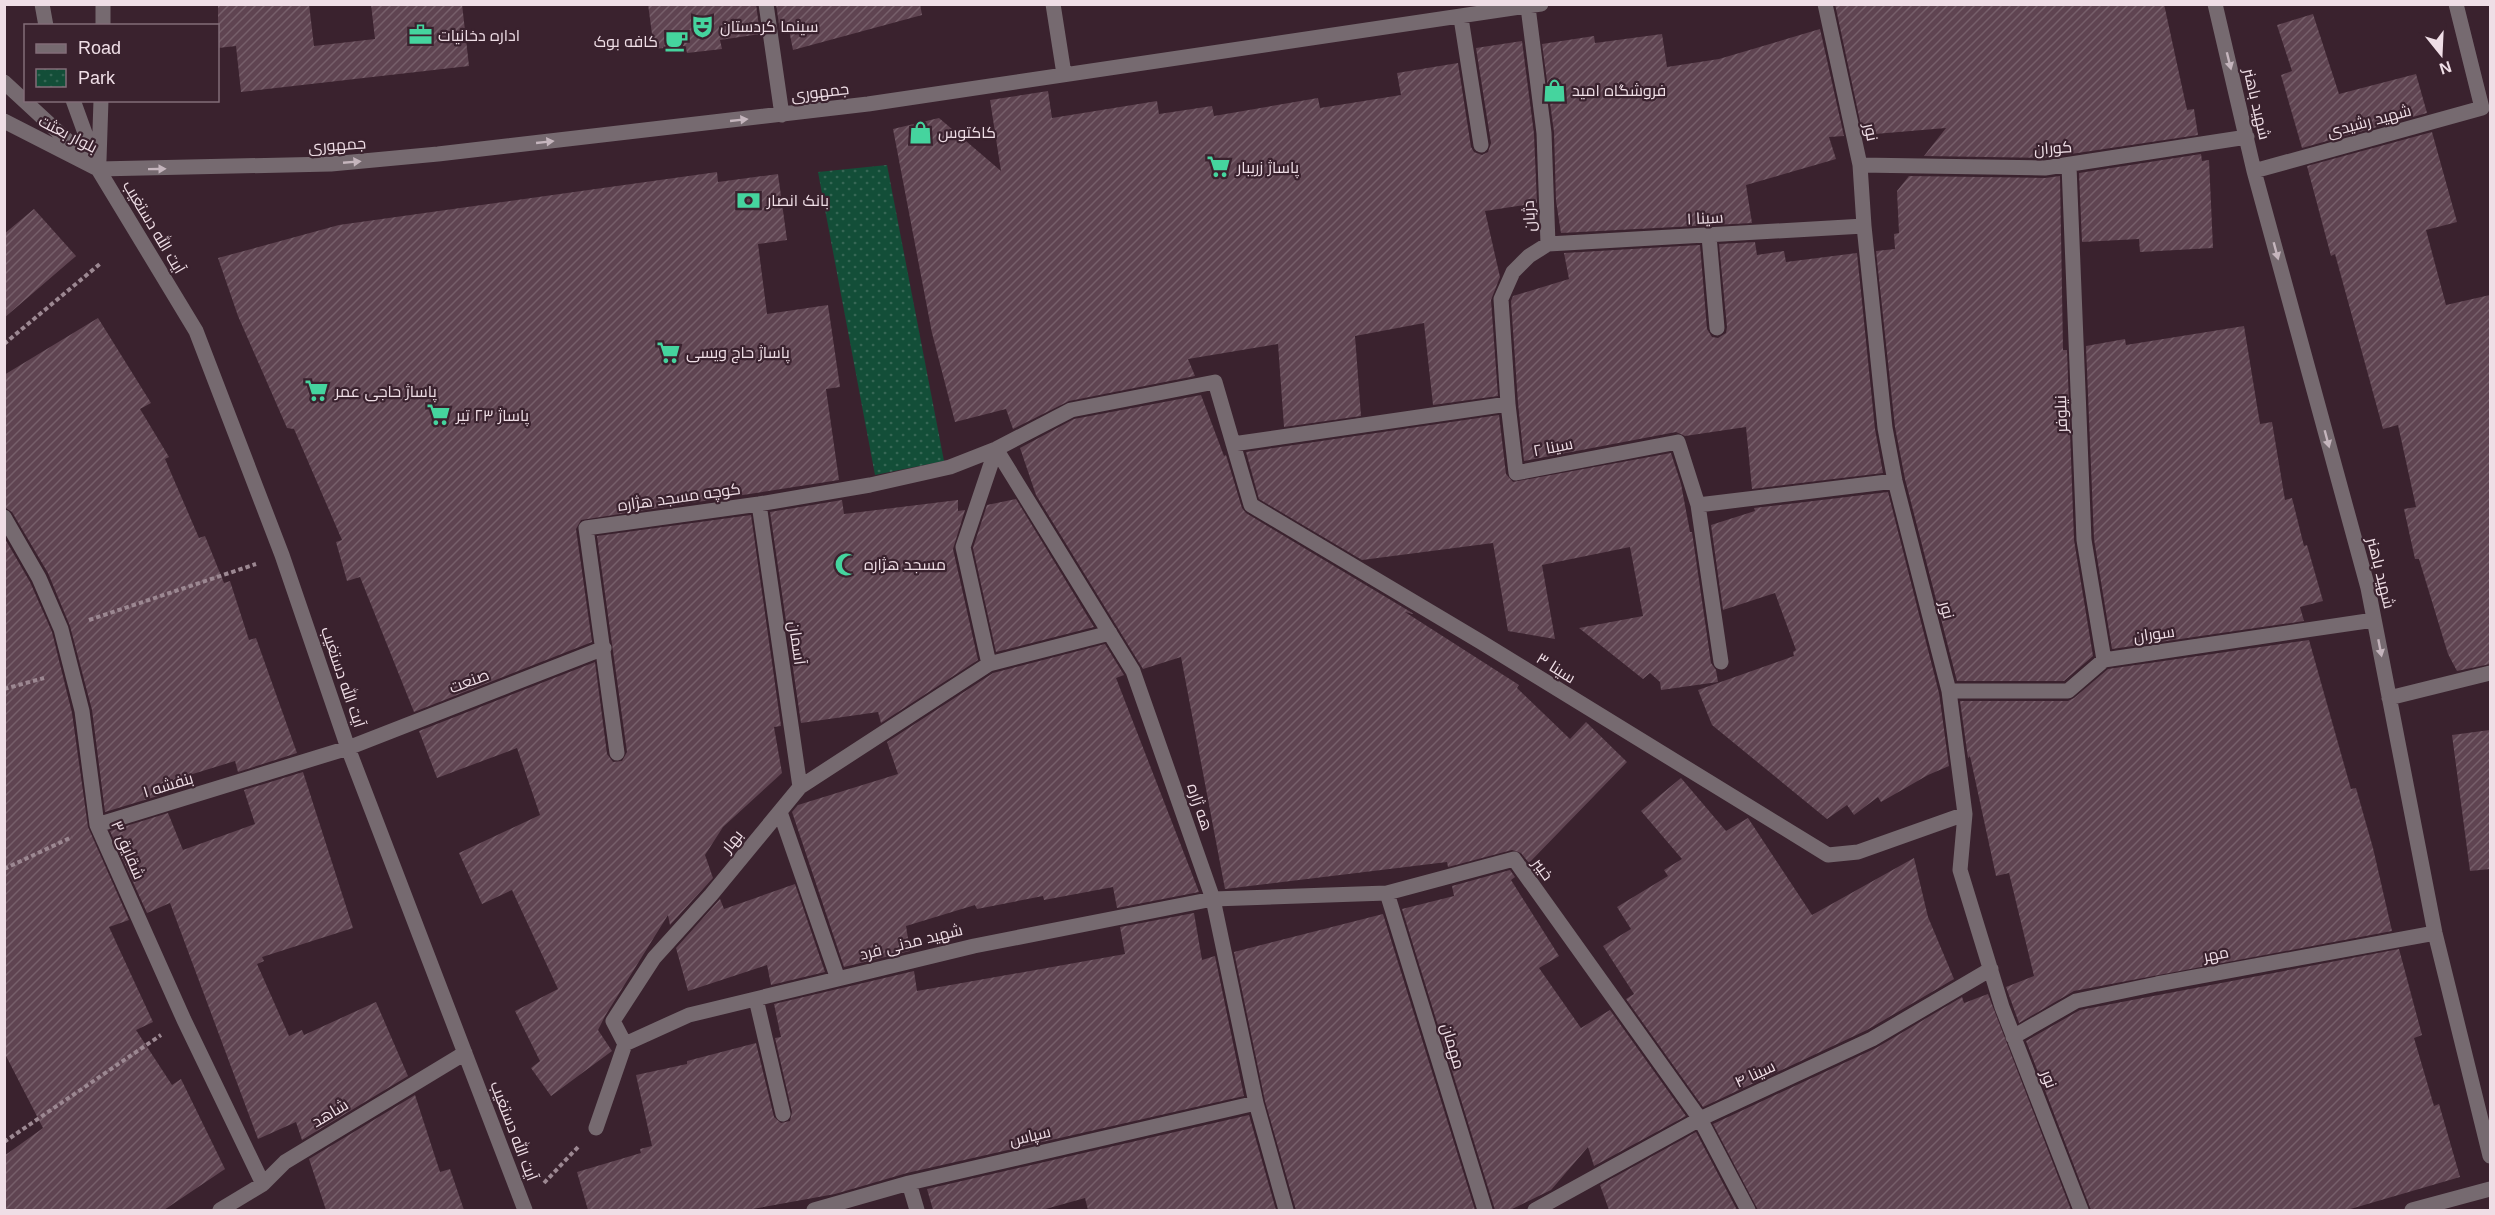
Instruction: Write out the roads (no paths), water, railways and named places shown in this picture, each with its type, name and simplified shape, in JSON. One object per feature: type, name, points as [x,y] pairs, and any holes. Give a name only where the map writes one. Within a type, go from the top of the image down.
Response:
[{"type":"street","points":[[42,4],[46,24]]},
{"type":"street","points":[[103,4],[103,24]]},
{"type":"street","points":[[766,4],[782,115]]},
{"type":"street","points":[[1053,4],[1064,74]]},
{"type":"street","name":"نور","points":[[1825,4],[1860,165],[1885,428],[1895,481],[1949,692],[1965,814],[1960,870],[2013,1037],[2081,1210]]},
{"type":"street","name":"شهید باهنر","points":[[2215,4],[2254,171],[2365,577],[2435,933],[2485,1113],[2490,1156]]},
{"type":"street","points":[[2456,4],[2486,112]]},
{"type":"street","name":"جمهوری","points":[[98,169],[331,164],[782,115],[1535,6]]},
{"type":"street","name":"دژبان","points":[[1508,404],[1501,299],[1513,272],[1529,256],[1548,244],[1544,133],[1535,6]]},
{"type":"street","points":[[1461,18],[1481,145]]},
{"type":"street","name":"بلوار بعثت","points":[[4,82],[24,101]]},
{"type":"street","name":"بلوار بعثت","points":[[26,102],[98,169]]},
{"type":"street","points":[[75,102],[98,169]]},
{"type":"street","points":[[98,169],[101,102]]},
{"type":"street","name":"شهید رشیدی","points":[[2254,171],[2486,112]]},
{"type":"street","name":"بلوار بعثت","points":[[4,121],[98,169]]},
{"type":"street","name":"کوران","points":[[1860,165],[2045,168],[2247,137]]},
{"type":"street","name":"نیلوفر","points":[[2069,166],[2084,540],[2104,660]]},
{"type":"street","name":"آیت الله دستغیب","points":[[98,169],[196,331],[282,555],[348,748],[524,1208]]},
{"type":"street","name":"سینا ۱","points":[[1548,244],[1864,226]]},
{"type":"street","points":[[1709,236],[1717,328]]},
{"type":"street","name":"سینا ۳","points":[[1215,382],[1251,505],[1481,642],[1828,855],[1858,852],[1965,814]]},
{"type":"street","name":"کوچه مسجد هژاره","points":[[617,753],[586,528],[759,504],[893,480],[950,467],[996,449],[1071,410],[1215,382]]},
{"type":"street","points":[[1233,444],[1508,404]]},
{"type":"street","name":"سینا ۲","points":[[1508,404],[1516,473],[1678,442],[1698,505]]},
{"type":"street","points":[[990,664],[963,547],[996,449]]},
{"type":"street","name":"هه ژاره","points":[[996,449],[1133,671],[1213,899],[1256,1102],[1286,1210]]},
{"type":"street","points":[[1721,662],[1698,505],[1895,481]]},
{"type":"street","name":"آسمان","points":[[759,504],[800,786]]},
{"type":"street","name":"شقایق ۳","points":[[4,518],[39,578],[61,629],[73,668],[82,711],[97,825],[184,1020],[263,1184]]},
{"type":"street","name":"سوران","points":[[2104,660],[2374,620]]},
{"type":"street","name":"بهار","points":[[625,1044],[613,1021],[654,958],[711,895],[800,786],[990,664],[1110,633]]},
{"type":"street","name":"صنعت","points":[[348,748],[604,648]]},
{"type":"street","points":[[1949,692],[2068,691],[2104,660]]},
{"type":"street","points":[[2389,698],[2490,673]]},
{"type":"street","name":"بنفشه ۱","points":[[97,825],[348,748]]},
{"type":"street","points":[[780,812],[838,979]]},
{"type":"street","name":"خیبر","points":[[1213,899],[1387,892],[1514,859],[1700,1119]]},
{"type":"street","name":"مهمان","points":[[1387,892],[1485,1210]]},
{"type":"street","name":"شهید مدنی فرد","points":[[625,1044],[689,1015],[974,946],[1213,899]]},
{"type":"street","name":"مهر","points":[[2013,1037],[2076,1001],[2435,933]]},
{"type":"street","name":"سینا ۴","points":[[1535,1210],[1700,1119],[1872,1039],[1991,969]]},
{"type":"street","points":[[756,999],[783,1114]]},
{"type":"street","points":[[596,1128],[625,1044]]},
{"type":"street","name":"شاهد","points":[[220,1210],[263,1184],[285,1162],[465,1053]]},
{"type":"street","name":"سپاس","points":[[814,1210],[909,1183],[1256,1102]]},
{"type":"street","points":[[1700,1119],[1748,1210]]},
{"type":"street","points":[[909,1183],[917,1210]]},
{"type":"street","points":[[2412,1210],[2490,1189]]},
{"type":"place","name":"سینما کردستان","points":[[702,26]]},
{"type":"place","name":"اداره دخانیات","points":[[420,35]]},
{"type":"place","name":"کافه بوک","points":[[676,41]]},
{"type":"place","name":"فروشگاه امید","points":[[1554,90]]},
{"type":"place","name":"کاکتوس","points":[[920,132]]},
{"type":"place","name":"پاساژ زریبار","points":[[1219,167]]},
{"type":"place","name":"بانک انصار","points":[[749,200]]},
{"type":"place","name":"پاساژ حاج ویسی","points":[[668,352]]},
{"type":"place","name":"پاساژ حاجی عمر","points":[[317,391]]},
{"type":"place","name":"پاساژ ۲۳ تیر","points":[[438,415]]},
{"type":"place","name":"مسجد هژاره","points":[[846,564]]}]
